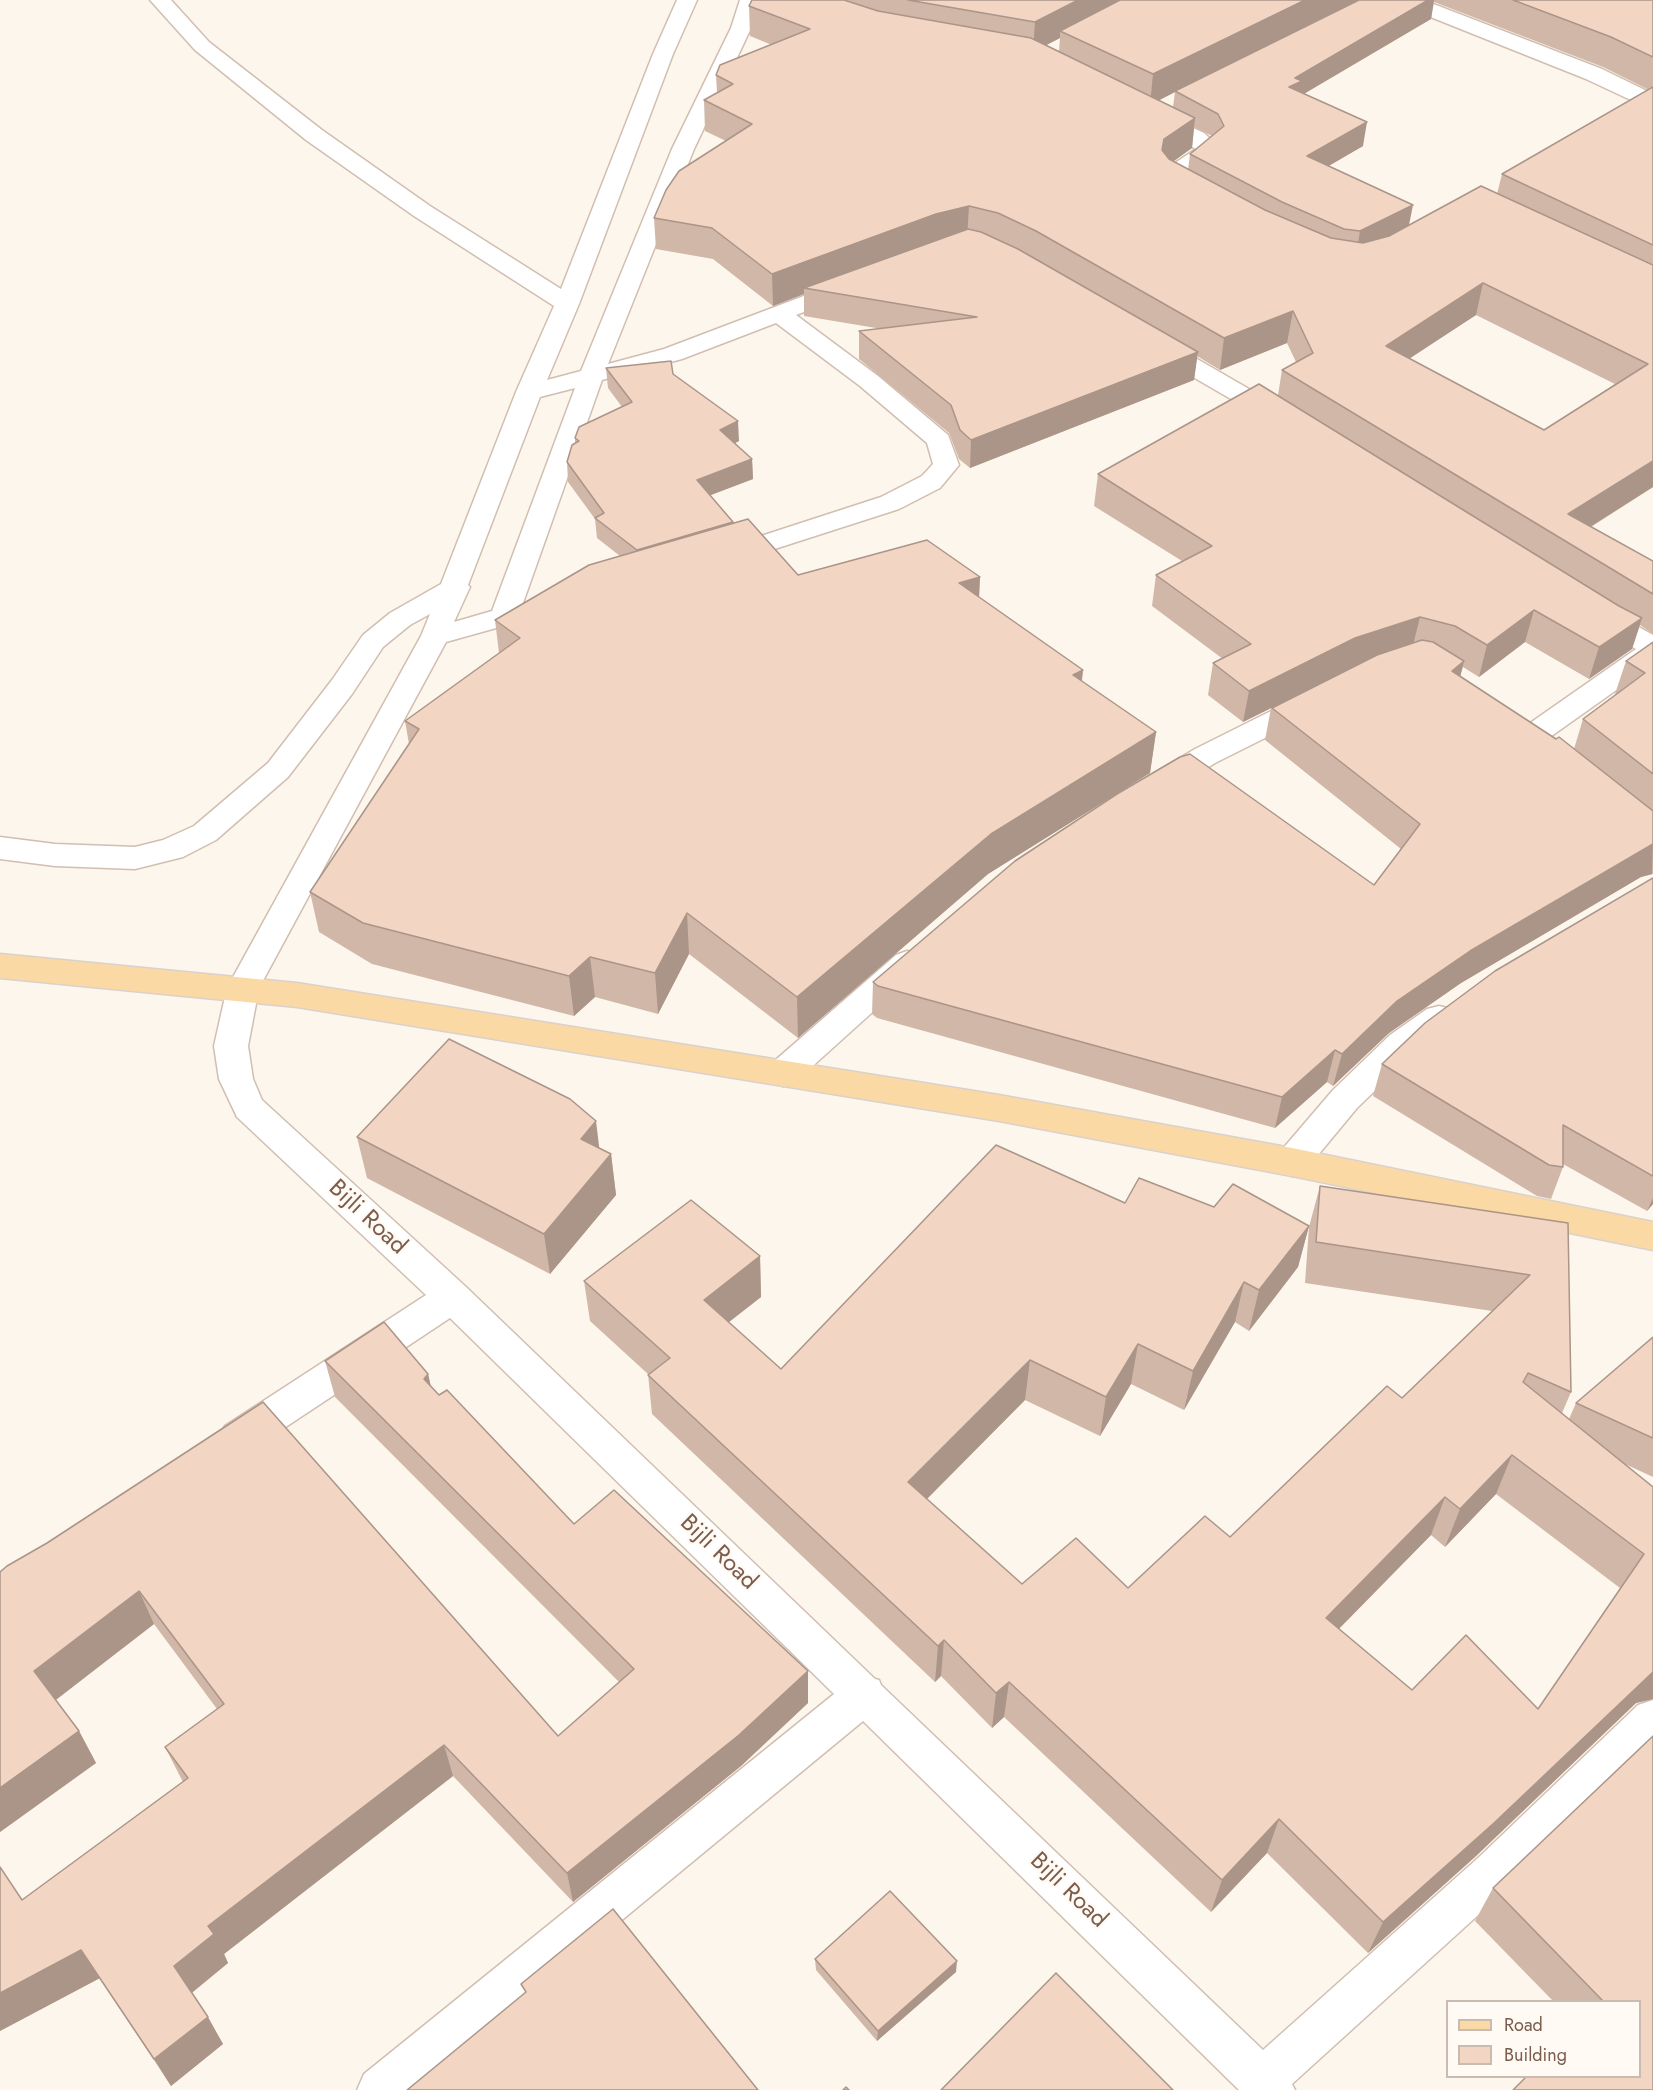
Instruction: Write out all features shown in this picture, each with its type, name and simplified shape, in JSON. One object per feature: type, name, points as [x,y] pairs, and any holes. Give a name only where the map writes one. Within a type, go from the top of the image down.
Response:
[{"type":"main road","points":[[7,971],[243,988],[309,996],[999,1108],[1292,1162],[1653,1236]]},
{"type":"street","points":[[160,0],[212,53],[315,135],[431,217],[567,304]]},
{"type":"street","name":"Bijli Road","points":[[687,0],[663,54],[567,304],[529,392],[456,587],[435,636],[243,988],[231,1046],[236,1079],[249,1108],[452,1297],[1267,2085]]},
{"type":"street","points":[[435,636],[516,614],[604,341],[683,149],[741,28],[750,0]]},
{"type":"street","points":[[1405,0],[1594,74],[1647,99],[1644,106],[1597,133]]},
{"type":"street","points":[[1171,104],[1145,113],[1196,138],[1206,145],[1208,151],[1171,176],[1171,180],[1216,208]]},
{"type":"street","points":[[529,392],[673,354],[867,281]]},
{"type":"street","points":[[702,564],[890,503],[931,482],[946,465],[939,440],[869,381],[778,314]]},
{"type":"street","points":[[1136,333],[1297,427]]},
{"type":"street","points":[[0,848],[55,855],[135,858],[172,849],[205,833],[278,770],[342,687],[373,642],[400,619],[456,587]]},
{"type":"street","points":[[1508,715],[1543,744],[1653,648],[1581,606]]},
{"type":"street","points":[[1139,795],[1205,756],[1329,694]]},
{"type":"street","points":[[783,1073],[931,942]]},
{"type":"street","points":[[1292,1162],[1345,1099],[1402,1044],[1464,1000]]},
{"type":"street","points":[[206,1459],[452,1297]]},
{"type":"street","points":[[380,2090],[865,1694]]},
{"type":"street","points":[[1267,2085],[1653,1719]]},
{"type":"building","points":[[752,0],[844,0],[878,11],[1031,38],[1195,118],[1164,139],[1162,150],[1169,159],[1265,210],[1331,238],[1363,243],[1389,236],[1481,186],[1653,265],[1653,461],[1568,514],[1653,561],[1653,594],[1282,370],[1313,353],[1293,311],[1224,338],[1036,231],[998,213],[969,206],[936,214],[772,274],[712,228],[654,218],[666,190],[679,171],[752,124],[704,100],[733,84],[716,75],[720,65],[810,29],[749,6]],"holes":[[[1483,283],[1648,364],[1544,430],[1386,346]]]},
{"type":"building","points":[[908,0],[1078,0],[1035,22]]},
{"type":"building","points":[[1120,0],[1305,0],[1153,74],[1060,31]]},
{"type":"building","points":[[1359,0],[1428,0],[1295,78],[1302,81],[1289,87],[1367,122],[1307,156],[1413,205],[1360,231],[1344,229],[1282,202],[1190,154],[1224,126],[1218,114],[1175,91]]},
{"type":"building","points":[[1513,0],[1653,0],[1653,57],[1611,37]]},
{"type":"building","points":[[1653,87],[1653,245],[1502,174]]},
{"type":"building","points":[[968,229],[981,232],[1018,249],[1198,352],[971,440],[960,430],[951,405],[859,331],[977,317],[804,288]]},
{"type":"building","points":[[671,361],[673,374],[738,421],[720,430],[752,459],[697,480],[733,522],[637,550],[595,518],[604,513],[567,462],[572,445],[579,441],[575,438],[579,427],[632,402],[606,368]]},
{"type":"building","points":[[1259,384],[1642,618],[1599,647],[1534,610],[1487,645],[1455,626],[1420,617],[1355,638],[1249,691],[1213,663],[1251,644],[1156,575],[1212,546],[1098,474]]},
{"type":"building","points":[[748,519],[798,575],[927,540],[980,577],[959,583],[1083,670],[1073,675],[1156,732],[991,834],[797,997],[687,913],[655,973],[590,957],[569,976],[363,923],[310,892],[419,729],[405,721],[520,638],[495,620],[589,565]]},
{"type":"building","points":[[1422,640],[1433,642],[1464,661],[1452,671],[1556,739],[1559,737],[1653,811],[1653,844],[1470,951],[1397,1001],[1342,1054],[1335,1050],[1282,1097],[878,986],[873,982],[1015,861],[1117,794],[1180,757],[1190,754],[1374,885],[1420,824],[1272,708],[1377,655]]},
{"type":"building","points":[[1653,642],[1653,774],[1583,719],[1645,673],[1626,661]]},
{"type":"building","points":[[1653,878],[1653,1176],[1563,1125],[1563,1167],[1549,1165],[1382,1064],[1425,1023],[1495,971]]},
{"type":"building","points":[[449,1039],[570,1099],[596,1121],[581,1139],[611,1154],[544,1234],[357,1137]]},
{"type":"building","points":[[996,1145],[1125,1203],[1139,1178],[1214,1207],[1233,1184],[1309,1226],[1259,1290],[1244,1282],[1193,1371],[1138,1344],[1106,1397],[1030,1360],[908,1482],[1022,1584],[1076,1538],[1128,1588],[1205,1516],[1230,1537],[1387,1386],[1402,1398],[1530,1275],[1316,1242],[1320,1186],[1568,1223],[1571,1392],[1528,1373],[1523,1382],[1653,1487],[1653,1672],[1494,1823],[1383,1922],[1279,1819],[1222,1880],[1009,1682],[996,1693],[944,1640],[938,1646],[648,1375],[670,1358],[584,1281],[691,1200],[760,1256],[704,1300],[781,1369]],"holes":[[[1512,1455],[1644,1554],[1538,1709],[1466,1635],[1412,1690],[1326,1618],[1445,1497],[1460,1509]]]},
{"type":"building","points":[[384,1322],[428,1374],[424,1379],[439,1395],[447,1390],[574,1524],[614,1490],[808,1671],[739,1735],[567,1873],[444,1745],[208,1926],[214,1934],[174,1966],[208,2017],[154,2059],[81,1950],[0,1993],[0,1867],[22,1900],[188,1778],[165,1747],[224,1704],[139,1591],[34,1671],[79,1731],[0,1788],[0,1572],[263,1402],[558,1736],[634,1669],[325,1361]]},
{"type":"building","points":[[1653,1337],[1653,1438],[1576,1403]]},
{"type":"building","points":[[1653,1736],[1653,2090],[1513,2090],[1525,2078],[1641,2078],[1641,2000],[1602,2000],[1493,1888]]},
{"type":"building","points":[[890,1891],[957,1961],[878,2031],[815,1959]]},
{"type":"building","points":[[613,1909],[758,2090],[407,2090],[526,1992],[521,1984]]},
{"type":"building","points":[[1056,1973],[1173,2090],[941,2090]]}]
